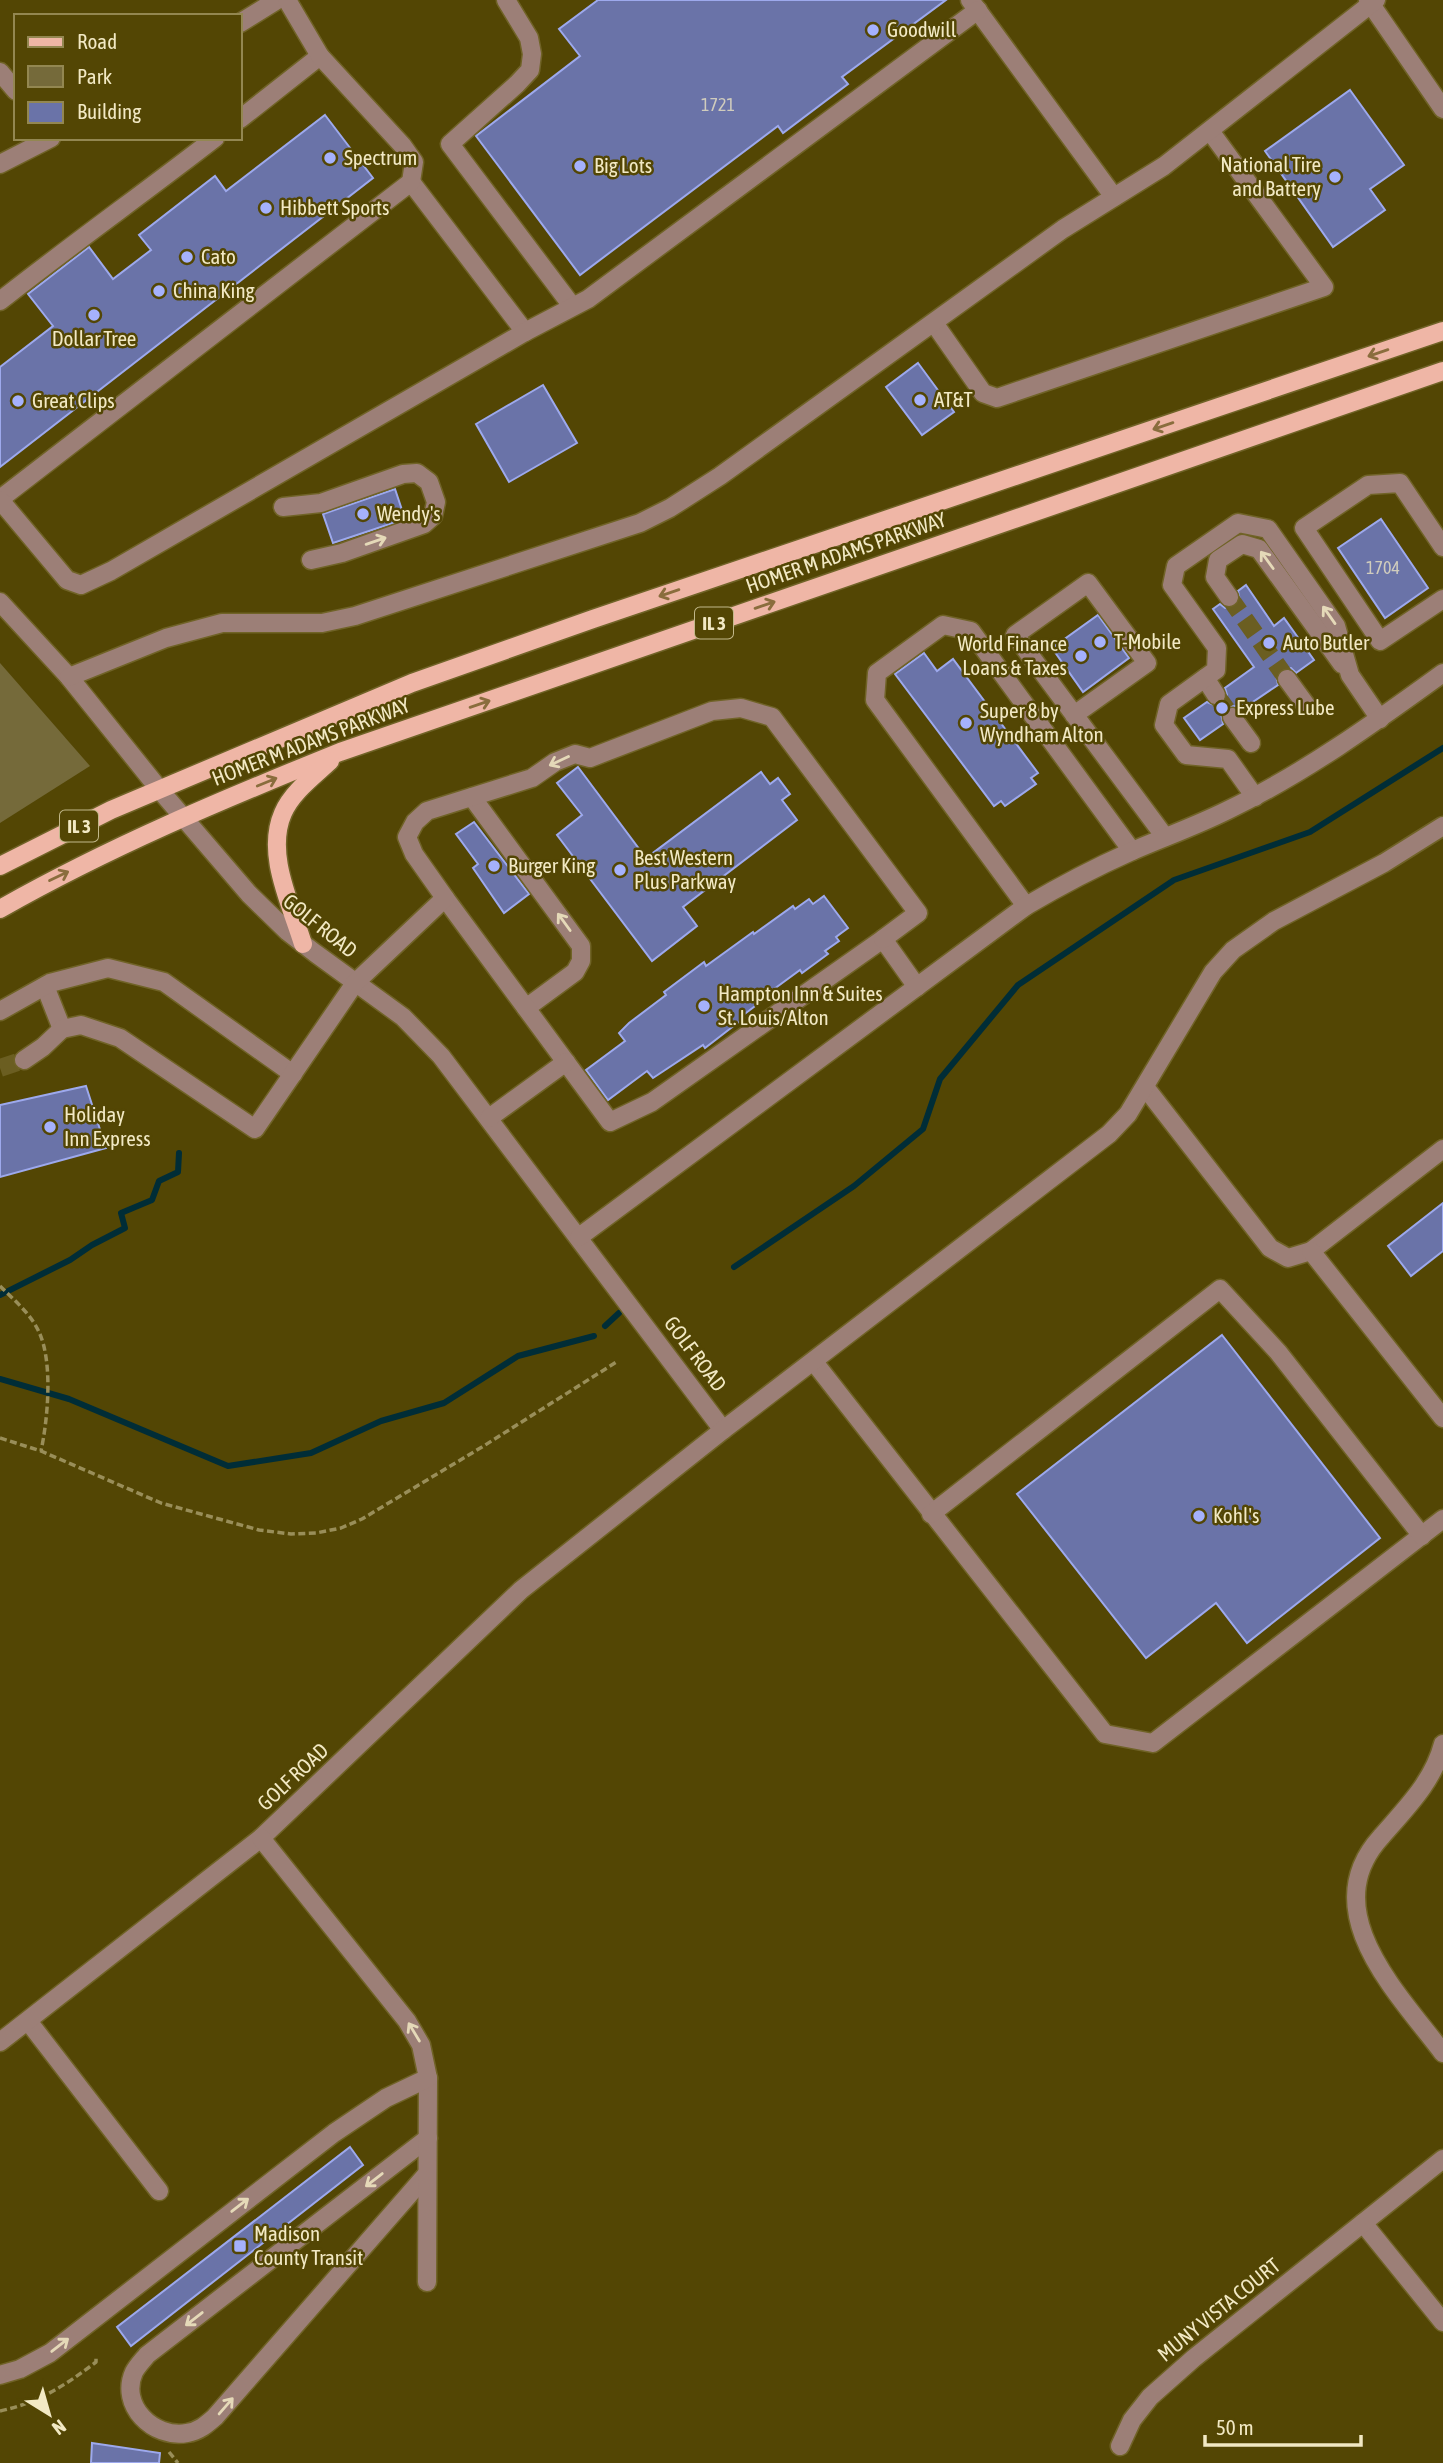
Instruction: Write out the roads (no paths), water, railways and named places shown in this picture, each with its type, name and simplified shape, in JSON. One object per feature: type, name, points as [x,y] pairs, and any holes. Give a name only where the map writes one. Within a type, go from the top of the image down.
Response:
[{"type":"main road","name":"HOMER M ADAMS PARKWAY","points":[[0,866],[111,810],[412,683],[1443,331]]},
{"type":"main road","name":"HOMER M ADAMS PARKWAY","points":[[0,909],[52,879],[182,817],[340,752],[1443,371]]},
{"type":"main road","points":[[303,944],[278,860],[277,836],[283,812],[299,790],[340,752]]},
{"type":"street","points":[[242,22],[277,0]]},
{"type":"street","points":[[287,0],[320,56],[402,145],[414,162],[411,182],[0,500],[67,580],[81,585],[164,541],[525,332],[588,299],[630,270],[974,5],[1114,197]]},
{"type":"street","points":[[506,0],[529,38],[532,54],[530,70],[450,144],[572,306]]},
{"type":"street","points":[[69,677],[166,638],[222,623],[322,623],[355,616],[640,523],[670,508],[720,476],[1063,229],[1164,166],[1324,44],[1372,1],[1443,109]]},
{"type":"street","points":[[242,117],[320,56]]},
{"type":"street","points":[[0,72],[14,89]]},
{"type":"street","points":[[934,323],[983,393],[997,398],[1324,287],[1210,131]]},
{"type":"street","points":[[0,164],[47,140]]},
{"type":"street","points":[[0,300],[212,140]]},
{"type":"street","points":[[411,182],[525,332]]},
{"type":"street","points":[[283,507],[321,503],[403,474],[417,473],[429,482],[436,502],[433,516],[424,524],[311,560]]},
{"type":"street","points":[[1443,547],[1400,483],[1368,485],[1304,528],[1380,641],[1443,599]]},
{"type":"street","points":[[1255,797],[1228,759],[1186,755],[1164,725],[1169,704],[1216,670],[1217,648],[1171,585],[1176,566],[1238,523],[1268,529],[1336,626],[1350,675]]},
{"type":"street","points":[[1229,597],[1215,577],[1218,560],[1242,544],[1259,549],[1380,719]]},
{"type":"street","points":[[1074,715],[1147,663],[1088,583],[1016,635],[1074,715],[1165,837]]},
{"type":"street","name":"GOLF ROAD","points":[[0,602],[69,677],[182,817],[249,894],[303,944],[403,1017],[442,1056],[723,1430],[521,1590],[261,1838],[0,2042]]},
{"type":"street","points":[[1026,906],[875,700],[877,673],[943,625],[971,631],[1132,851]]},
{"type":"street","points":[[579,1237],[1026,906],[1067,882],[1132,851],[1255,797],[1327,755],[1443,673]]},
{"type":"street","points":[[1205,678],[1216,695]]},
{"type":"street","points":[[1287,679],[1306,705]]},
{"type":"street","points":[[741,708],[772,717],[918,913],[883,939],[652,1102],[610,1122],[445,898],[414,854],[407,837],[415,822],[427,811],[532,778],[555,762],[575,754],[590,758],[712,711],[741,708]]},
{"type":"street","points":[[1232,717],[1251,743]]},
{"type":"street","points":[[472,797],[581,946],[581,961],[575,972],[526,1008]]},
{"type":"street","points":[[723,1430],[1109,1134],[1128,1114],[1213,972],[1233,950],[1274,921],[1384,863],[1443,825]]},
{"type":"street","points":[[24,1060],[62,1029],[81,1024],[120,1038],[255,1129],[355,983],[445,898]]},
{"type":"street","points":[[883,939],[917,987]]},
{"type":"street","points":[[0,1011],[45,986],[108,968],[164,982],[293,1074]]},
{"type":"street","points":[[45,986],[62,1029]]},
{"type":"street","points":[[489,1118],[566,1062]]},
{"type":"street","points":[[1145,1087],[1270,1248],[1288,1258],[1311,1251],[1443,1149]]},
{"type":"street","points":[[1311,1251],[1443,1418]]},
{"type":"street","points":[[931,1514],[1220,1289],[1278,1352],[1422,1536]]},
{"type":"street","points":[[814,1362],[1105,1734],[1153,1743],[1443,1519]]},
{"type":"street","points":[[1443,1744],[1433,1773],[1419,1794],[1372,1847],[1362,1865],[1356,1887],[1356,1910],[1362,1934],[1375,1961],[1443,2053]]},
{"type":"street","points":[[261,1838],[407,2021],[421,2045],[428,2078],[427,2282]]},
{"type":"street","points":[[28,2021],[159,2191]]},
{"type":"street","points":[[0,2375],[20,2369],[50,2353],[334,2133],[386,2098],[428,2078]]},
{"type":"street","points":[[427,2174],[209,2423],[186,2433],[171,2433],[147,2423],[136,2411],[131,2385],[134,2371],[148,2354],[428,2138]]},
{"type":"street","name":"MUNY VISTA COURT","points":[[1120,2446],[1132,2420],[1150,2397],[1194,2358],[1443,2159]]},
{"type":"street","points":[[1363,2222],[1443,2322]]},
{"type":"waterway","points":[[734,1267],[854,1186],[923,1129],[940,1079],[1018,985],[1174,880],[1310,832],[1443,748]]},
{"type":"waterway","points":[[0,1295],[70,1260],[125,1228],[121,1213],[152,1200],[159,1181],[178,1172],[179,1153]]},
{"type":"waterway","points":[[605,1326],[619,1313]]},
{"type":"waterway","points":[[0,1379],[69,1399],[228,1466],[311,1453],[381,1421],[444,1403],[518,1356],[594,1336]]},
{"type":"tunnel","points":[[1229,597],[1287,679]]},
{"type":"tunnel","points":[[1216,695],[1232,717]]},
{"type":"tunnel","points":[[0,1068],[24,1060]]},
{"type":"place","name":"Goodwill","points":[[873,30]]},
{"type":"place","name":"Spectrum","points":[[330,158]]},
{"type":"place","name":"Big Lots","points":[[580,166]]},
{"type":"place","name":"National Tire and Battery","points":[[1335,177]]},
{"type":"place","name":"Hibbett Sports","points":[[266,208]]},
{"type":"place","name":"Cato","points":[[187,257]]},
{"type":"place","name":"China King","points":[[159,291]]},
{"type":"place","name":"Dollar Tree","points":[[94,315]]},
{"type":"place","name":"AT&T","points":[[920,400]]},
{"type":"place","name":"Great Clips","points":[[18,401]]},
{"type":"place","name":"Wendy's","points":[[363,514]]},
{"type":"place","name":"T-Mobile","points":[[1100,642]]},
{"type":"place","name":"Auto Butler","points":[[1269,643]]},
{"type":"place","name":"World Finance Loans & Taxes","points":[[1081,656]]},
{"type":"place","name":"Express Lube","points":[[1222,708]]},
{"type":"place","name":"Super 8 by Wyndham Alton","points":[[966,723]]},
{"type":"place","name":"Burger King","points":[[494,866]]},
{"type":"place","name":"Best Western Plus Parkway","points":[[620,870]]},
{"type":"place","name":"Hampton Inn & Suites St. Louis/Alton","points":[[704,1006]]},
{"type":"place","name":"Holiday Inn Express","points":[[50,1127]]},
{"type":"place","name":"Kohl's","points":[[1199,1516]]},
{"type":"place","name":"Madison County Transit","points":[[240,2246]]}]
